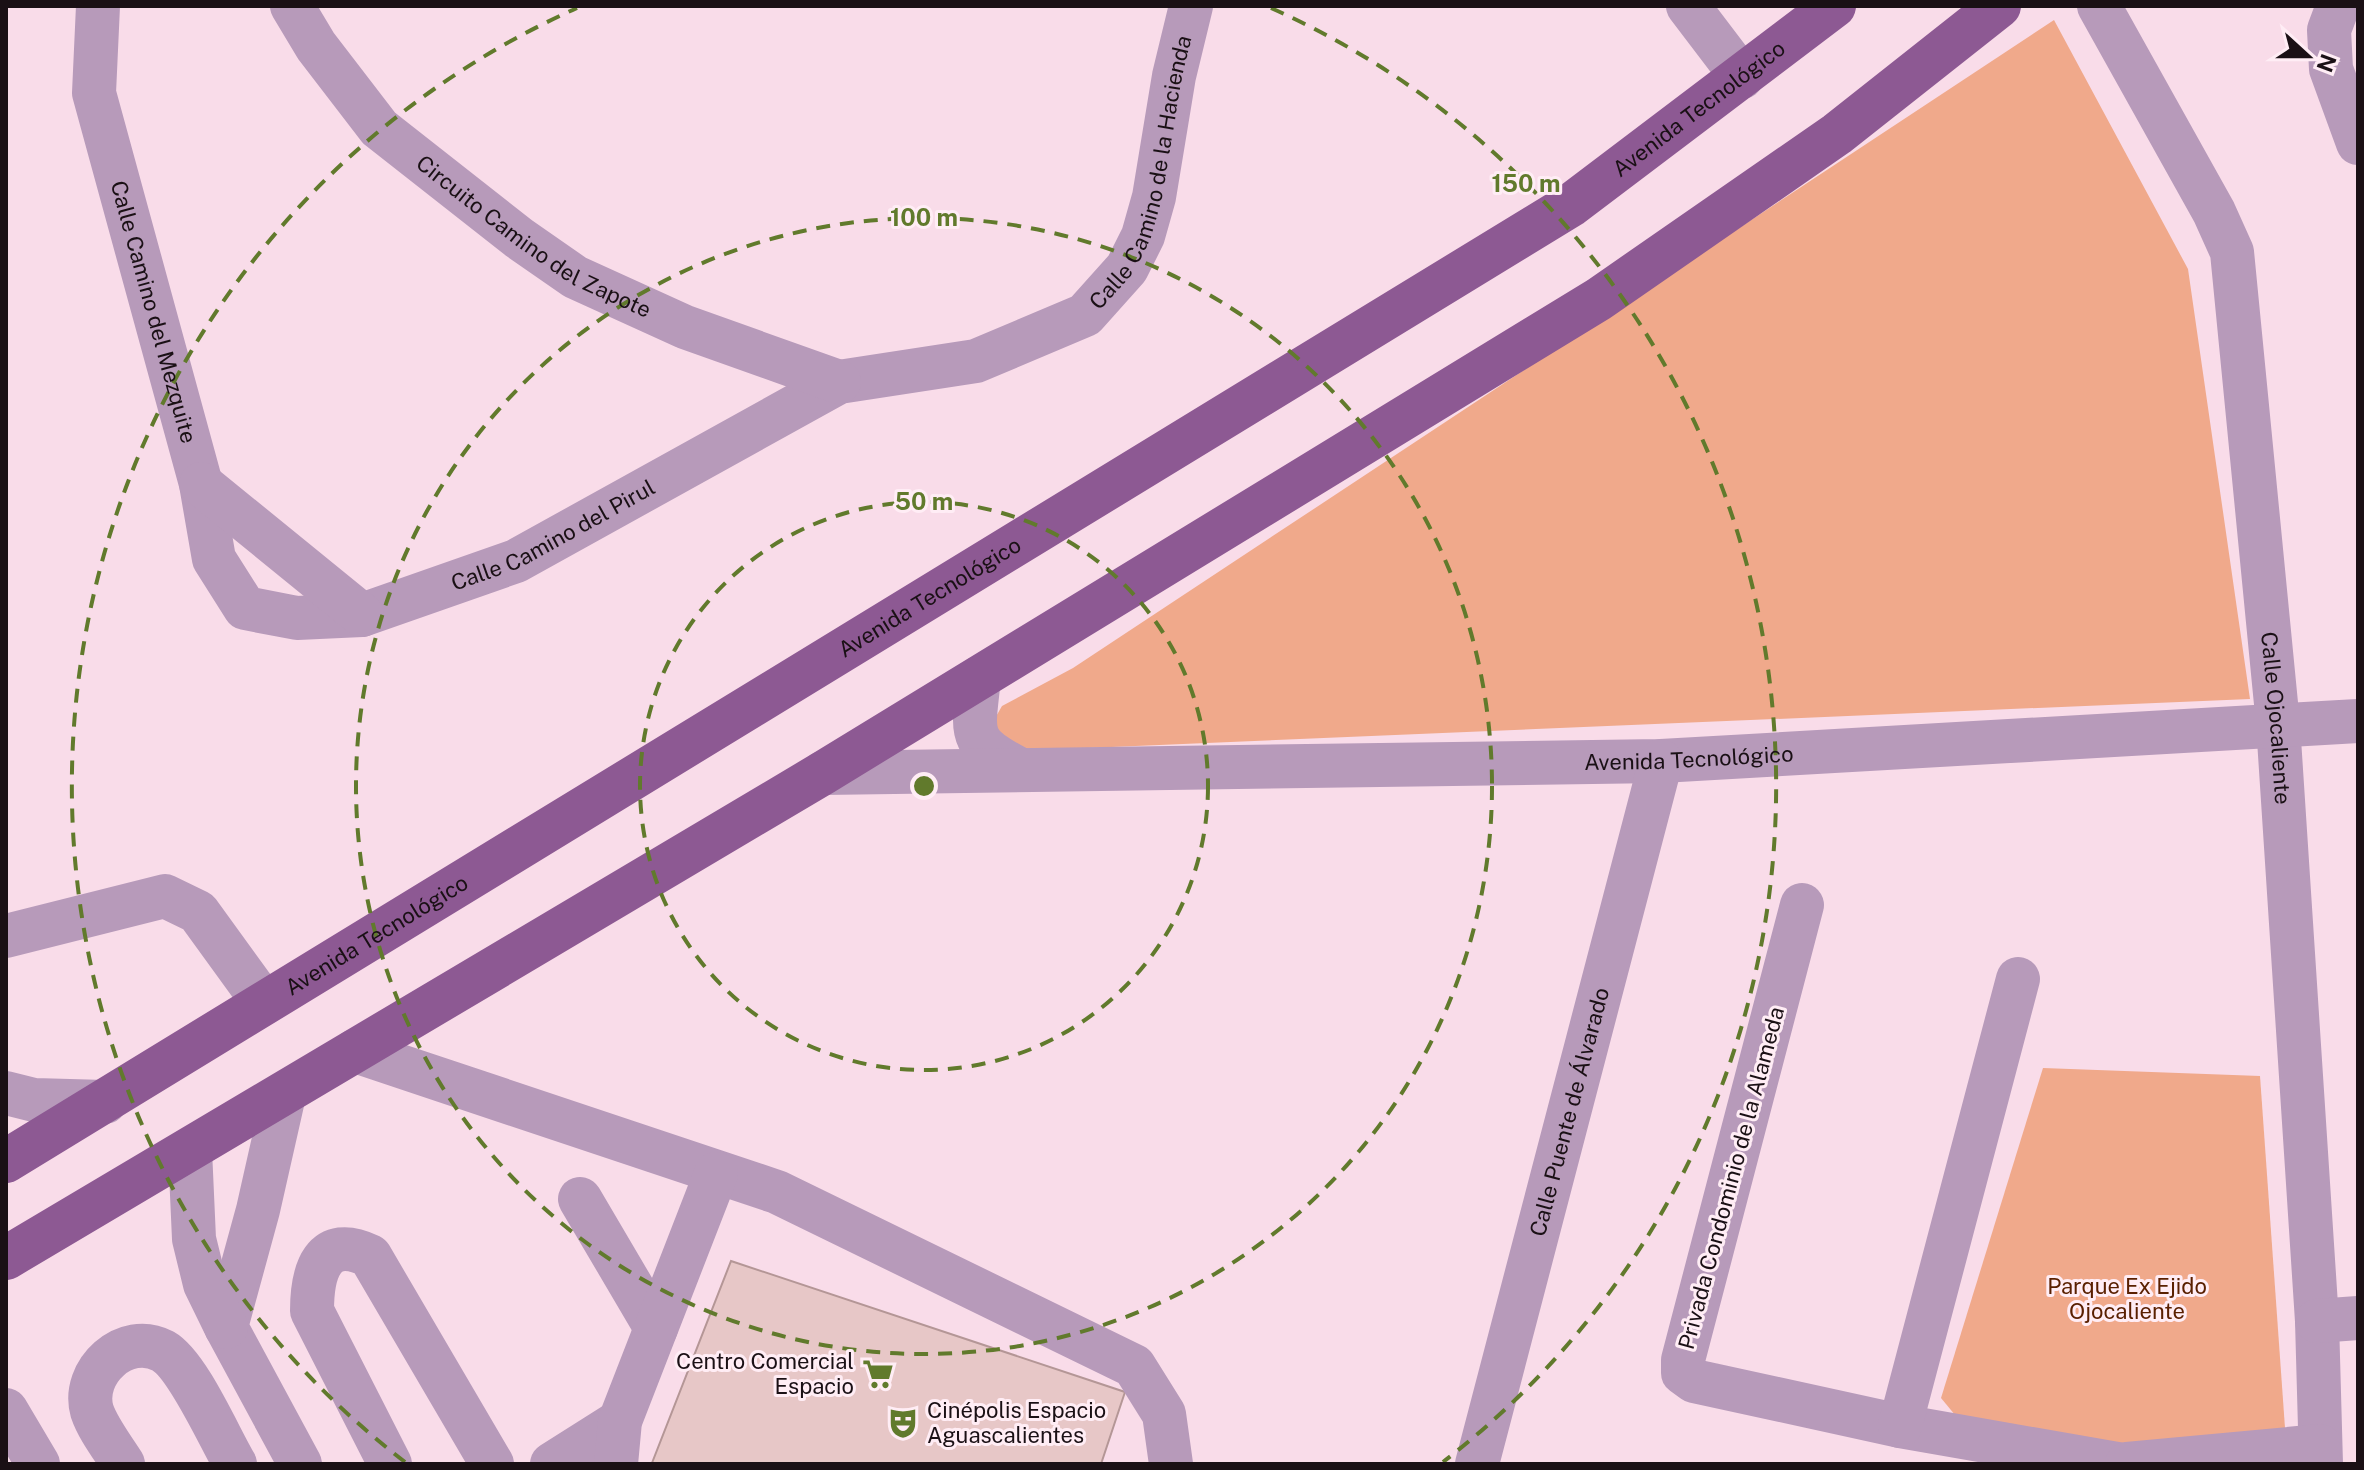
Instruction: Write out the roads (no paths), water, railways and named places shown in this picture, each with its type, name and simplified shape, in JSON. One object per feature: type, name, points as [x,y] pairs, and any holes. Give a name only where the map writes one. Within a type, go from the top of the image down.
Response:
[{"type":"main road","name":"Avenida Tecnológico","points":[[6,1161],[1571,205],[1834,6]]},
{"type":"main road","name":"Avenida Tecnológico","points":[[6,1258],[823,773],[1599,299],[1837,134],[1975,13]]},
{"type":"street","name":"Calle Camino del Mezquite","points":[[98,6],[94,93],[201,484],[214,559],[245,608]]},
{"type":"street","name":"Circuito Camino del Zapote","points":[[292,6],[316,46],[379,128],[519,238],[575,277],[685,327],[839,382]]},
{"type":"street","name":"Calle Camino de la Hacienda","points":[[839,382],[976,361],[1085,315],[1127,268],[1143,236],[1154,197],[1174,76],[1191,6]]},
{"type":"street","points":[[1688,6],[1742,77]]},
{"type":"street","name":"Calle Ojocaliente","points":[[2099,6],[2214,212],[2232,252],[2338,1319],[2321,1455]]},
{"type":"street","points":[[2338,6],[2329,30],[2331,69],[2358,143]]},
{"type":"street","name":"Calle Camino del Pirul","points":[[245,608],[297,618],[362,615],[516,561],[839,382]]},
{"type":"street","points":[[201,484],[362,615]]},
{"type":"street","points":[[979,678],[974,726],[978,740],[990,754],[1021,770]]},
{"type":"street","name":"Avenida Tecnológico","points":[[823,773],[1661,761],[2358,721]]},
{"type":"street","name":"Calle Puente de Álvarado","points":[[1477,1464],[1661,761]]},
{"type":"street","points":[[6,936],[165,896],[198,912],[264,1003]]},
{"type":"street","name":"Privada Condominio de la Alameda","points":[[1802,905],[1683,1360],[1683,1373],[1694,1381],[1900,1426],[2117,1464]]},
{"type":"street","points":[[1900,1426],[2018,979]]},
{"type":"street","points":[[355,1051],[777,1192],[1134,1366],[1164,1414],[1171,1464]]},
{"type":"street","points":[[6,1093],[34,1100],[105,1102]]},
{"type":"street","points":[[226,1327],[258,1210],[284,1095]]},
{"type":"street","points":[[190,1150],[194,1239],[205,1284],[300,1464]]},
{"type":"street","points":[[616,1464],[620,1421],[716,1174]]},
{"type":"street","points":[[580,1199],[656,1328]]},
{"type":"street","points":[[390,1464],[312,1311],[312,1283],[319,1262],[338,1251],[356,1250],[370,1256],[492,1464]]},
{"type":"street","points":[[123,1464],[92,1412],[90,1389],[101,1367],[117,1351],[143,1345],[163,1351],[180,1367],[235,1464]]},
{"type":"street","points":[[552,1464],[620,1421]]},
{"type":"street","points":[[2127,1464],[2321,1455]]},
{"type":"place","name":"Centro Comercial Espacio","points":[[878,1374]]},
{"type":"place","name":"Cinépolis Espacio Aguascalientes","points":[[903,1423]]},
{"type":"park label","name":"Parque Ex Ejido Ojocaliente","points":[[2127,1298]]}]
